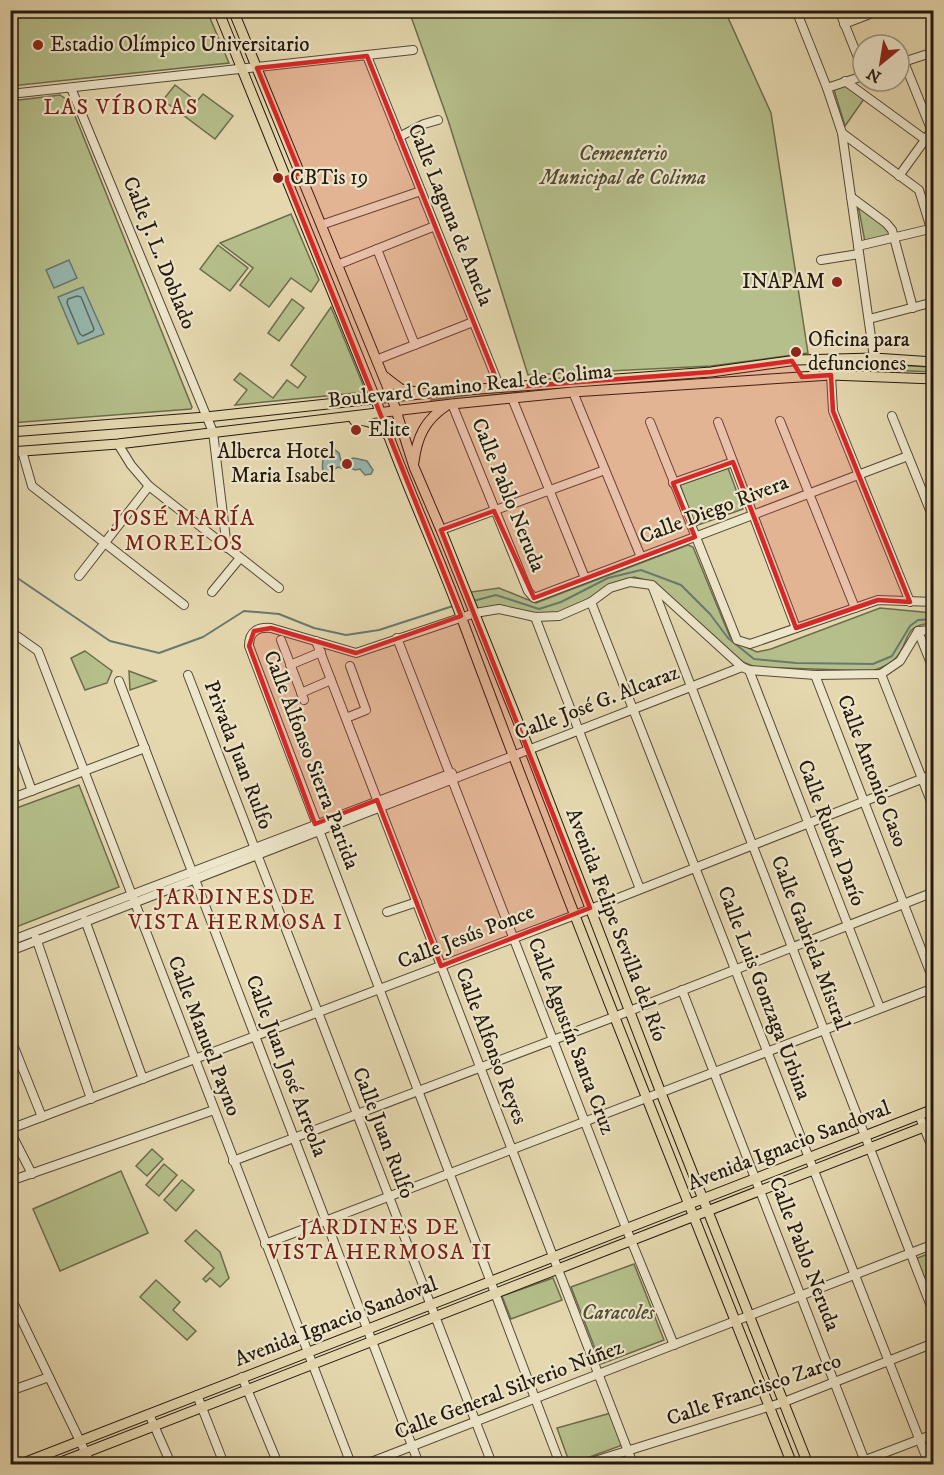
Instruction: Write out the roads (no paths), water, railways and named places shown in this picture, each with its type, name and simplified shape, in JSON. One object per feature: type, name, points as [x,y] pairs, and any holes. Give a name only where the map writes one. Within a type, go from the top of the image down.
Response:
[{"type":"main road","name":"Avenida Felipe Sevilla del Río","points":[[218,10],[376,400],[388,437],[454,598],[512,755],[645,1098],[792,1464]]},
{"type":"main road","name":"Avenida Felipe Sevilla del Río","points":[[233,10],[392,398],[414,467],[529,749],[661,1093],[808,1464]]},
{"type":"main road","points":[[286,178],[300,173]]},
{"type":"main road","points":[[329,283],[342,278]]},
{"type":"main road","name":"Boulevard Camino Real de Colima","points":[[10,432],[206,417],[500,387],[711,372],[792,361],[874,358],[933,362]]},
{"type":"main road","points":[[816,376],[814,368],[818,360]]},
{"type":"main road","points":[[792,361],[798,368],[795,377]]},
{"type":"main road","points":[[381,374],[396,386],[407,391],[436,393]]},
{"type":"main road","name":"Boulevard Camino Real de Colima","points":[[10,452],[118,444],[451,404],[573,392],[831,375],[933,379]]},
{"type":"main road","points":[[414,467],[416,444],[420,434],[434,414],[451,404]]},
{"type":"main road","points":[[324,419],[364,420],[381,428],[388,437]]},
{"type":"main road","points":[[84,427],[85,446]]},
{"type":"main road","name":"Avenida Ignacio Sandoval","points":[[21,1464],[933,1109]]},
{"type":"main road","name":"Avenida Ignacio Sandoval","points":[[56,1464],[929,1125]]},
{"type":"street","points":[[796,10],[842,133],[874,358]]},
{"type":"street","points":[[839,10],[851,41]]},
{"type":"street","points":[[844,24],[876,11]]},
{"type":"street","points":[[10,94],[367,57],[413,50]]},
{"type":"street","points":[[911,60],[933,52]]},
{"type":"street","name":"Calle Laguna de Amela","points":[[367,57],[500,387]]},
{"type":"street","points":[[827,88],[851,79]]},
{"type":"street","points":[[845,81],[933,146]]},
{"type":"street","points":[[899,176],[931,129],[911,85]]},
{"type":"street","name":"Calle J. L. Doblado","points":[[71,88],[213,432]]},
{"type":"street","points":[[399,137],[424,124],[438,120]]},
{"type":"street","points":[[842,133],[919,190],[932,228],[933,238]]},
{"type":"street","points":[[321,225],[421,191]]},
{"type":"street","points":[[851,197],[886,223],[895,237],[913,308]]},
{"type":"street","points":[[338,265],[435,226]]},
{"type":"street","points":[[821,260],[932,228]]},
{"type":"street","points":[[377,249],[415,345]]},
{"type":"street","points":[[868,319],[933,302]]},
{"type":"street","points":[[376,360],[473,322]]},
{"type":"street","points":[[831,375],[833,411],[910,602]]},
{"type":"street","points":[[573,392],[641,557]]},
{"type":"street","points":[[512,398],[585,578]]},
{"type":"street","name":"Calle Pablo Neruda","points":[[451,404],[528,591],[534,598]]},
{"type":"street","points":[[892,416],[933,520]]},
{"type":"street","points":[[780,421],[855,608]]},
{"type":"street","points":[[650,422],[737,640],[750,644],[878,600],[933,602]]},
{"type":"street","points":[[718,422],[796,628]]},
{"type":"street","points":[[213,432],[227,548]]},
{"type":"street","points":[[118,444],[148,486],[279,588]]},
{"type":"street","points":[[22,451],[32,486],[184,605]]},
{"type":"street","name":"Calle Diego Rivera","points":[[534,598],[908,456]]},
{"type":"street","points":[[673,483],[733,462]]},
{"type":"street","points":[[441,530],[605,470]]},
{"type":"street","points":[[79,576],[148,486]]},
{"type":"street","points":[[212,592],[240,558]]},
{"type":"street","points":[[316,641],[356,652],[474,610],[499,609],[535,617],[559,616],[591,602],[610,588],[630,582],[652,585],[746,668],[815,675],[881,674],[900,661],[918,631]]},
{"type":"street","name":"Calle Gabriela Mistral","points":[[652,585],[933,1314]]},
{"type":"street","name":"Calle Luis Gonzaga Urbina","points":[[591,602],[929,1464]]},
{"type":"street","points":[[535,617],[640,888]]},
{"type":"street","name":"Calle Alfonso Sierra Partida","points":[[316,641],[262,627],[254,631],[249,638],[249,646],[316,828],[560,1464]]},
{"type":"street","points":[[918,631],[933,630]]},
{"type":"street","name":"Calle Manuel Payno","points":[[10,631],[38,651],[351,1464]]},
{"type":"street","points":[[918,631],[933,671]]},
{"type":"street","name":"Calle Agustín Santa Cruz","points":[[398,638],[631,1241],[674,1345]]},
{"type":"street","points":[[281,640],[303,696],[331,680]]},
{"type":"street","name":"Calle Alfonso Reyes","points":[[316,641],[633,1464]]},
{"type":"street","points":[[290,665],[321,652]]},
{"type":"street","points":[[346,718],[366,710],[350,666]]},
{"type":"street","name":"Calle José G. Alcaraz","points":[[193,875],[451,776],[465,774],[691,686],[746,668]]},
{"type":"street","name":"Calle Rubén Darío","points":[[746,668],[880,1008]]},
{"type":"street","points":[[881,674],[933,809]]},
{"type":"street","name":"Privada Juan Rulfo","points":[[188,675],[255,851]]},
{"type":"street","name":"Calle Antonio Caso","points":[[815,675],[933,982]]},
{"type":"street","name":"Calle Juan José Arreola","points":[[119,681],[419,1464]]},
{"type":"street","points":[[10,730],[32,791]]},
{"type":"street","points":[[10,799],[145,748]]},
{"type":"street","name":"Calle Jesús Ponce","points":[[10,1130],[574,915],[933,774]]},
{"type":"street","name":"Calle Juan Rulfo","points":[[255,851],[492,1464]]},
{"type":"street","points":[[10,940],[131,895],[193,875]]},
{"type":"street","points":[[10,951],[134,903],[193,875]]},
{"type":"street","points":[[233,1161],[614,1017],[933,892]]},
{"type":"street","points":[[387,912],[417,902]]},
{"type":"street","points":[[82,913],[143,1079]]},
{"type":"street","points":[[33,932],[91,1099]]},
{"type":"street","points":[[266,1244],[933,988]]},
{"type":"street","name":"Calle Pablo Neruda","points":[[682,990],[866,1463]]},
{"type":"street","points":[[10,1037],[42,1117]]},
{"type":"street","points":[[10,1181],[214,1110]]},
{"type":"street","points":[[919,1115],[929,1125],[933,1152]]},
{"type":"street","points":[[10,1130],[32,1174]]},
{"type":"street","name":"Calle General Silverio Núñez","points":[[366,1464],[933,1244]]},
{"type":"street","points":[[10,1296],[91,1464]]},
{"type":"street","name":"Calle Francisco Zarco","points":[[585,1464],[784,1402],[933,1343]]},
{"type":"street","points":[[10,1391],[49,1377]]},
{"type":"street","points":[[243,1377],[278,1464]]},
{"type":"street","points":[[197,1395],[224,1464]]},
{"type":"street","points":[[148,1414],[171,1464]]},
{"type":"street","points":[[855,1464],[866,1463],[933,1434]]},
{"type":"water","points":[[69,260],[77,278],[54,288],[46,270]]},
{"type":"water","points":[[83,287],[104,334],[78,344],[58,297]]},
{"type":"water","name":"Alberca Hotel Maria Isabel","points":[[331,447],[339,453],[341,461],[354,458],[367,461],[373,470],[371,474],[365,475],[360,469],[347,470],[338,467],[331,471],[329,480],[325,479],[323,461],[325,453]]},
{"type":"waterway","points":[[473,601],[496,595],[539,609],[561,602],[608,578],[641,570],[681,585],[710,614],[728,638],[754,659],[796,663],[873,664],[892,656],[910,626],[918,620],[934,619]]},
{"type":"waterway","points":[[10,573],[110,641],[159,653],[203,637],[244,611],[279,614],[314,628],[346,635],[379,630],[453,606]]},
{"type":"place","name":"Estadio Olímpico Universitario","points":[[38,45]]},
{"type":"place","name":"CBTis 19","points":[[278,178]]},
{"type":"place","name":"INAPAM","points":[[837,282]]},
{"type":"place","name":"Oficina para defunciones","points":[[796,352]]},
{"type":"place","name":"Elite","points":[[356,430]]},
{"type":"place","name":"Alberca Hotel Maria Isabel","points":[[347,464]]},
{"type":"district","name":"LAS VÍBORAS","points":[[121,107]]},
{"type":"district","name":"JOSÉ MARÍA MORELOS","points":[[184,530]]},
{"type":"district","name":"JARDINES DE VISTA HERMOSA I","points":[[236,910]]},
{"type":"district","name":"JARDINES DE VISTA HERMOSA II","points":[[380,1240]]},
{"type":"park label","name":"Cementerio Municipal de Colima","points":[[623,166]]},
{"type":"park label","name":"Caracoles","points":[[618,1313]]}]
